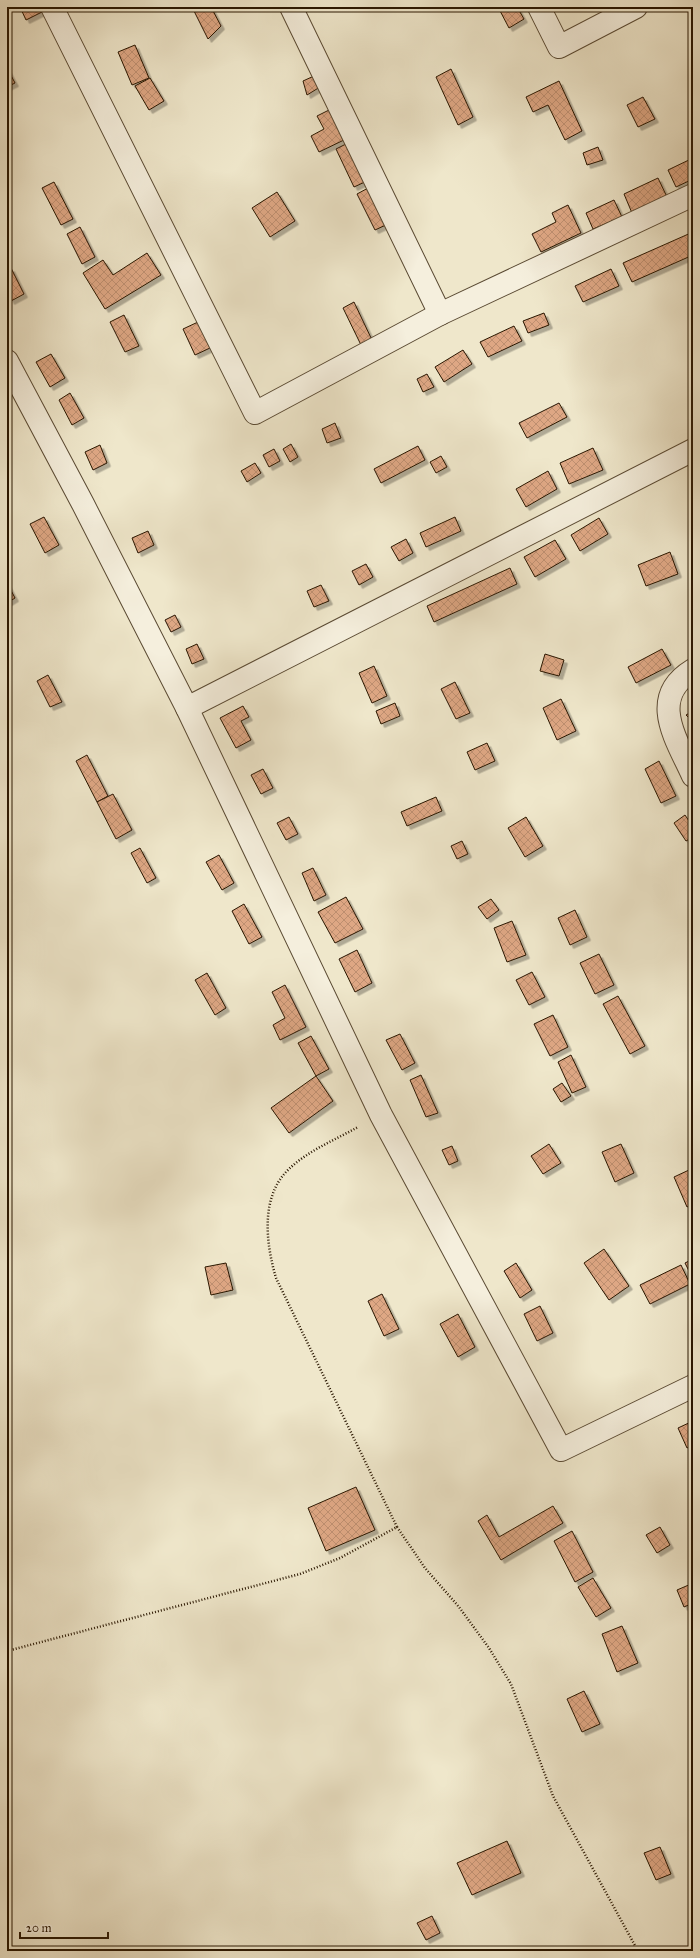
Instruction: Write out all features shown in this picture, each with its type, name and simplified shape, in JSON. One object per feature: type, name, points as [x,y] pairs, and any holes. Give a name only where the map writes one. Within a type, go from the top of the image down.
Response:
[{"type":"street","points":[[52,7],[255,413],[440,314],[693,195]]},
{"type":"street","points":[[291,7],[440,314]]},
{"type":"street","points":[[539,7],[559,47],[636,7]]},
{"type":"street","points":[[7,361],[83,504],[187,708],[381,1115],[561,1450],[693,1386]]},
{"type":"street","points":[[187,708],[693,450]]},
{"type":"street","points":[[693,670],[679,680],[672,691],[668,705],[668,719],[693,776]]},
{"type":"path","points":[[381,1115],[312,1152],[287,1170],[275,1188],[270,1208],[267,1231],[270,1257],[276,1278],[397,1527],[425,1568],[459,1607],[489,1648],[511,1684],[553,1796],[638,1951]]},
{"type":"path","points":[[7,1651],[300,1574],[340,1558],[397,1527]]},
{"type":"building","points":[[20,7],[42,7],[44,11],[26,20]]},
{"type":"building","points":[[192,7],[211,7],[221,26],[208,39]]},
{"type":"building","points":[[498,7],[517,7],[524,19],[509,28]]},
{"type":"building","points":[[135,45],[149,78],[132,85],[118,52]]},
{"type":"building","points":[[7,68],[15,83],[7,87]]},
{"type":"building","points":[[451,69],[473,117],[458,125],[436,77]]},
{"type":"building","points":[[314,76],[320,87],[307,95],[303,81]]},
{"type":"building","points":[[150,78],[164,101],[149,110],[135,86]]},
{"type":"building","points":[[559,81],[582,131],[565,140],[548,105],[533,112],[526,97]]},
{"type":"building","points":[[643,97],[655,119],[638,127],[627,105]]},
{"type":"building","points":[[331,109],[346,139],[319,152],[311,136],[324,129],[317,116]]},
{"type":"building","points":[[348,143],[367,181],[354,187],[336,149]]},
{"type":"building","points":[[598,147],[603,160],[587,165],[583,153]]},
{"type":"building","points":[[693,158],[693,179],[676,187],[668,170]]},
{"type":"building","points":[[658,178],[667,197],[632,213],[624,194]]},
{"type":"building","points":[[54,182],[73,219],[61,225],[42,188]]},
{"type":"building","points":[[370,187],[388,224],[375,230],[357,194]]},
{"type":"building","points":[[277,192],[295,221],[270,237],[252,208]]},
{"type":"building","points":[[614,200],[622,217],[593,229],[586,213]]},
{"type":"building","points":[[568,205],[581,233],[541,252],[532,234],[556,222],[552,213]]},
{"type":"building","points":[[80,227],[95,257],[82,264],[67,234]]},
{"type":"building","points":[[693,232],[693,255],[632,282],[623,263]]},
{"type":"building","points":[[147,253],[161,275],[105,309],[83,273],[103,260],[113,275]]},
{"type":"building","points":[[11,268],[24,294],[11,301],[7,293],[7,270]]},
{"type":"building","points":[[611,269],[619,286],[583,302],[575,286]]},
{"type":"building","points":[[354,302],[372,340],[361,345],[343,308]]},
{"type":"building","points":[[544,313],[549,325],[528,333],[523,321]]},
{"type":"building","points":[[124,315],[139,346],[125,352],[110,322]]},
{"type":"building","points":[[198,322],[210,348],[195,355],[183,329]]},
{"type":"building","points":[[514,326],[522,341],[488,357],[480,342]]},
{"type":"building","points":[[463,350],[472,364],[444,382],[435,367]]},
{"type":"building","points":[[51,354],[65,378],[50,387],[36,362]]},
{"type":"building","points":[[427,374],[434,387],[423,392],[417,379]]},
{"type":"building","points":[[70,393],[84,418],[72,425],[59,400]]},
{"type":"building","points":[[559,403],[567,417],[527,438],[519,423]]},
{"type":"building","points":[[335,423],[341,438],[327,443],[322,429]]},
{"type":"building","points":[[291,444],[298,457],[290,462],[283,449]]},
{"type":"building","points":[[100,445],[107,463],[93,470],[85,452]]},
{"type":"building","points":[[418,446],[425,460],[381,483],[374,469]]},
{"type":"building","points":[[593,448],[603,470],[569,484],[560,463]]},
{"type":"building","points":[[274,449],[280,461],[269,467],[263,455]]},
{"type":"building","points":[[441,456],[447,467],[436,473],[430,462]]},
{"type":"building","points":[[255,463],[261,473],[247,482],[241,471]]},
{"type":"building","points":[[548,471],[557,489],[526,507],[516,489]]},
{"type":"building","points":[[44,517],[59,545],[45,553],[30,524]]},
{"type":"building","points":[[455,517],[461,531],[426,547],[420,533]]},
{"type":"building","points":[[599,518],[608,534],[580,551],[571,535]]},
{"type":"building","points":[[148,531],[154,545],[138,553],[132,538]]},
{"type":"building","points":[[406,539],[413,553],[399,561],[391,547]]},
{"type":"building","points":[[555,540],[566,559],[535,577],[524,557]]},
{"type":"building","points":[[670,552],[678,574],[646,586],[638,565]]},
{"type":"building","points":[[366,564],[373,577],[359,585],[352,571]]},
{"type":"building","points":[[510,568],[517,584],[434,622],[427,606]]},
{"type":"building","points":[[7,583],[15,598],[7,603]]},
{"type":"building","points":[[321,585],[329,601],[314,607],[307,591]]},
{"type":"building","points":[[175,615],[181,627],[171,632],[165,620]]},
{"type":"building","points":[[197,644],[204,659],[192,664],[186,649]]},
{"type":"building","points":[[662,649],[671,665],[636,683],[628,667]]},
{"type":"building","points":[[545,654],[564,660],[559,676],[540,671]]},
{"type":"building","points":[[374,666],[387,696],[372,703],[359,673]]},
{"type":"building","points":[[48,675],[62,702],[50,707],[37,681]]},
{"type":"building","points":[[455,682],[470,713],[456,719],[441,689]]},
{"type":"building","points":[[561,699],[576,731],[557,740],[543,708]]},
{"type":"building","points":[[395,703],[400,716],[381,724],[376,711]]},
{"type":"building","points":[[243,706],[249,717],[241,721],[251,740],[236,748],[220,718]]},
{"type":"building","points":[[693,711],[693,722],[686,715]]},
{"type":"building","points":[[487,743],[495,761],[475,770],[467,752]]},
{"type":"building","points":[[87,755],[108,796],[97,802],[76,761]]},
{"type":"building","points":[[659,761],[676,796],[661,803],[645,769]]},
{"type":"building","points":[[263,769],[273,788],[261,794],[251,775]]},
{"type":"building","points":[[113,794],[132,830],[116,839],[97,802]]},
{"type":"building","points":[[436,797],[442,811],[407,826],[401,812]]},
{"type":"building","points":[[685,815],[693,827],[693,837],[686,841],[674,823]]},
{"type":"building","points":[[289,817],[298,834],[286,840],[277,823]]},
{"type":"building","points":[[526,817],[543,846],[525,857],[508,828]]},
{"type":"building","points":[[462,841],[468,854],[457,859],[451,846]]},
{"type":"building","points":[[140,848],[156,878],[147,883],[131,853]]},
{"type":"building","points":[[219,855],[234,883],[222,890],[206,862]]},
{"type":"building","points":[[313,868],[326,895],[314,901],[302,873]]},
{"type":"building","points":[[346,897],[363,929],[335,943],[318,912]]},
{"type":"building","points":[[491,899],[499,910],[487,919],[478,907]]},
{"type":"building","points":[[244,904],[262,937],[249,944],[232,911]]},
{"type":"building","points":[[575,910],[587,937],[570,945],[558,918]]},
{"type":"building","points":[[512,921],[526,955],[507,962],[494,928]]},
{"type":"building","points":[[357,950],[372,983],[355,992],[339,959]]},
{"type":"building","points":[[599,954],[614,985],[595,994],[580,963]]},
{"type":"building","points":[[532,972],[545,997],[529,1005],[516,980]]},
{"type":"building","points":[[207,973],[226,1008],[215,1015],[195,980]]},
{"type":"building","points":[[285,985],[306,1027],[280,1040],[273,1025],[285,1018],[272,992]]},
{"type":"building","points":[[618,996],[645,1046],[630,1054],[603,1004]]},
{"type":"building","points":[[553,1015],[568,1047],[550,1056],[534,1024]]},
{"type":"building","points":[[400,1034],[415,1063],[402,1070],[386,1040]]},
{"type":"building","points":[[311,1036],[329,1069],[316,1076],[298,1043]]},
{"type":"building","points":[[571,1055],[586,1087],[572,1093],[558,1062]]},
{"type":"building","points":[[421,1075],[438,1113],[426,1117],[410,1080]]},
{"type":"building","points":[[316,1076],[333,1101],[289,1133],[271,1108]]},
{"type":"building","points":[[562,1083],[571,1096],[561,1102],[553,1089]]},
{"type":"building","points":[[549,1144],[561,1163],[543,1174],[531,1156]]},
{"type":"building","points":[[621,1144],[634,1173],[615,1182],[602,1152]]},
{"type":"building","points":[[452,1146],[458,1161],[449,1165],[442,1150]]},
{"type":"building","points":[[689,1170],[693,1180],[693,1204],[687,1207],[674,1177]]},
{"type":"building","points":[[604,1249],[629,1286],[609,1300],[584,1263]]},
{"type":"building","points":[[693,1259],[693,1279],[685,1263]]},
{"type":"building","points":[[226,1263],[233,1290],[211,1295],[205,1267]]},
{"type":"building","points":[[516,1263],[532,1290],[520,1298],[504,1271]]},
{"type":"building","points":[[681,1265],[690,1284],[650,1304],[640,1285]]},
{"type":"building","points":[[382,1294],[399,1329],[384,1336],[368,1301]]},
{"type":"building","points":[[540,1306],[553,1333],[537,1341],[524,1314]]},
{"type":"building","points":[[458,1314],[475,1347],[458,1357],[440,1324]]},
{"type":"building","points":[[693,1421],[693,1445],[687,1448],[678,1428]]},
{"type":"building","points":[[356,1487],[375,1530],[326,1551],[308,1508]]},
{"type":"building","points":[[553,1506],[563,1523],[501,1560],[478,1521],[487,1515],[499,1537]]},
{"type":"building","points":[[660,1527],[670,1545],[657,1553],[646,1535]]},
{"type":"building","points":[[572,1531],[593,1572],[575,1582],[554,1541]]},
{"type":"building","points":[[593,1578],[611,1608],[596,1617],[578,1587]]},
{"type":"building","points":[[691,1584],[693,1588],[693,1603],[684,1607],[677,1590]]},
{"type":"building","points":[[622,1626],[638,1663],[617,1672],[602,1634]]},
{"type":"building","points":[[584,1691],[600,1724],[582,1732],[567,1699]]},
{"type":"building","points":[[507,1841],[521,1873],[472,1895],[457,1863]]},
{"type":"building","points":[[660,1847],[671,1874],[656,1880],[644,1853]]},
{"type":"building","points":[[432,1916],[440,1933],[426,1940],[417,1923]]}]
